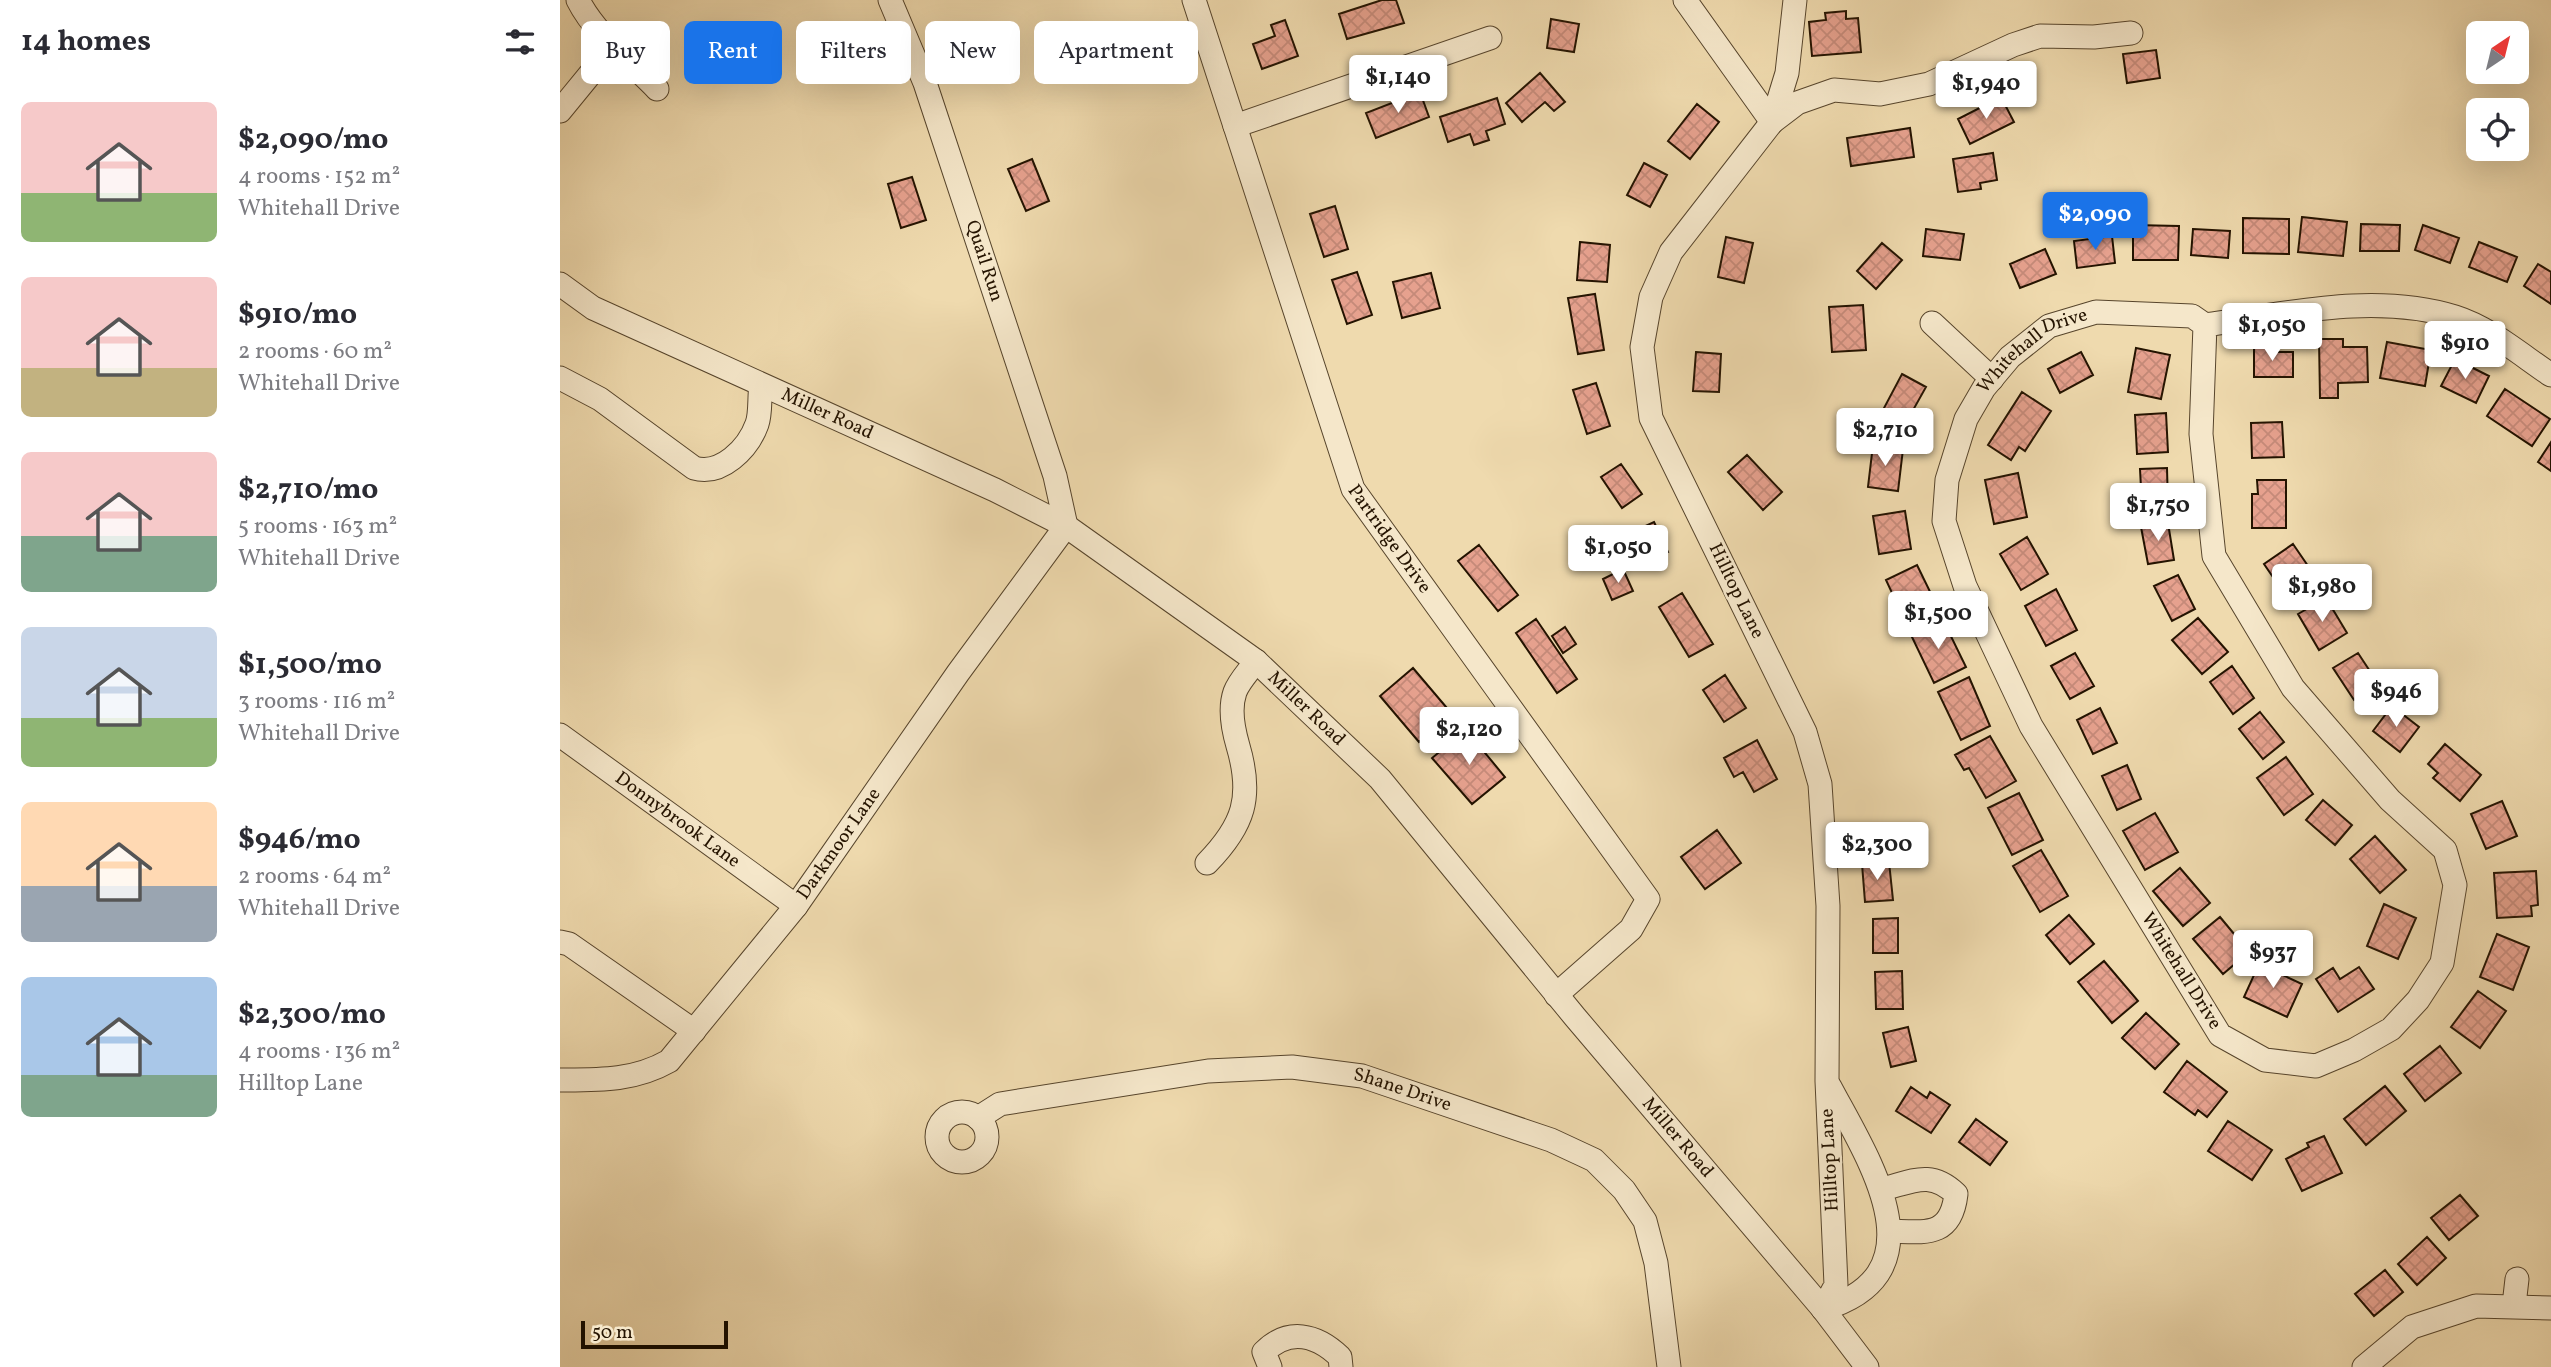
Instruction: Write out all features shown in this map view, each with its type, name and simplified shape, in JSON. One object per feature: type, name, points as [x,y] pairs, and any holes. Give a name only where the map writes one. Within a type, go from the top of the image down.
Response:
[{"type":"street","points":[[578,0],[583,12],[591,21]]},
{"type":"street","name":"Quail Run","points":[[890,0],[925,83],[1055,476],[1066,526]]},
{"type":"street","name":"Partridge Drive","points":[[1194,0],[1353,489],[1648,899],[1630,929],[1556,995]]},
{"type":"street","points":[[1685,0],[1772,122]]},
{"type":"street","points":[[1772,122],[1787,74],[1795,0]]},
{"type":"street","name":"Hilltop Lane","points":[[1824,1309],[1836,1285],[1827,1081],[1828,906],[1821,784],[1805,732],[1651,418],[1642,346],[1651,297],[1671,252],[1772,122],[1797,103],[1834,90],[1880,94],[1929,84],[2013,45],[2040,36],[2094,37],[2131,33]]},
{"type":"street","points":[[1235,126],[1490,38]]},
{"type":"street","points":[[560,111],[582,84]]},
{"type":"street","points":[[652,84],[657,89]]},
{"type":"street","name":"Miller Road","points":[[560,284],[593,308],[995,489],[1066,526],[1256,661],[1380,779],[1556,995],[1824,1309],[1867,1367]]},
{"type":"street","name":"Whitehall Drive","points":[[2205,324],[2201,434],[2214,556],[2293,688],[2390,800],[2445,850],[2455,885],[2442,963],[2418,1000],[2391,1029],[2354,1050],[2316,1066],[2265,1060],[2220,1035],[2031,726],[1965,586],[1944,521],[1947,480],[1966,419],[2010,357],[2049,326],[2096,312],[2192,316],[2205,324],[2347,306],[2405,305],[2457,317],[2490,334],[2551,375]]},
{"type":"street","points":[[1932,323],[1992,379]]},
{"type":"street","points":[[560,377],[600,400],[694,468],[706,471],[726,463],[746,444],[758,422],[761,385]]},
{"type":"street","name":"Darkmoor Lane","points":[[560,1080],[619,1079],[651,1071],[669,1061],[796,906],[950,684],[1066,526]]},
{"type":"street","points":[[1208,863],[1228,841],[1245,804],[1246,774],[1235,736],[1232,709],[1235,691],[1256,661]]},
{"type":"street","name":"Donnybrook Lane","points":[[560,735],[796,906]]},
{"type":"street","points":[[560,942],[569,944],[694,1031]]},
{"type":"street","name":"Shane Drive","points":[[978,1118],[1000,1104],[1208,1071],[1292,1067],[1362,1076],[1551,1140],[1594,1160],[1624,1190],[1645,1221],[1657,1263],[1669,1367]]},
{"type":"street","points":[[1824,1309],[1850,1301],[1871,1282],[1886,1259],[1890,1231],[1883,1189],[1827,1081]]},
{"type":"street","points":[[1883,1189],[1925,1178],[1943,1181],[1956,1194],[1954,1210],[1946,1225],[1928,1233],[1890,1231]]},
{"type":"street","points":[[2514,1306],[2517,1279]]},
{"type":"street","points":[[2364,1367],[2412,1327],[2476,1306],[2551,1308]]},
{"type":"street","points":[[1270,1367],[1264,1352],[1276,1340],[1287,1336],[1304,1338],[1332,1349],[1340,1357],[1341,1367]]},
{"type":"building","points":[[1382,0],[1396,0],[1404,23],[1347,39],[1339,14]]},
{"type":"building","points":[[1846,11],[1846,19],[1858,18],[1861,52],[1812,56],[1809,22],[1826,20],[1825,13]]},
{"type":"building","points":[[1551,19],[1579,24],[1574,52],[1547,48]]},
{"type":"building","points":[[1285,20],[1298,56],[1262,69],[1253,44],[1275,36],[1271,25]]},
{"type":"building","points":[[2156,50],[2160,78],[2127,83],[2123,54]]},
{"type":"building","points":[[1540,73],[1565,102],[1554,111],[1545,102],[1522,122],[1506,103]]},
{"type":"building","points":[[1420,92],[1429,117],[1376,138],[1366,113]]},
{"type":"building","points":[[2001,97],[2014,122],[1970,144],[1958,119]]},
{"type":"building","points":[[1497,98],[1505,124],[1486,131],[1489,140],[1474,145],[1470,134],[1448,142],[1440,117]]},
{"type":"building","points":[[1697,104],[1719,122],[1690,159],[1668,141]]},
{"type":"building","points":[[1910,128],[1914,157],[1851,166],[1847,138]]},
{"type":"building","points":[[1993,153],[1997,180],[1980,183],[1981,189],[1958,192],[1953,159]]},
{"type":"building","points":[[1032,159],[1049,201],[1026,211],[1008,169]]},
{"type":"building","points":[[1644,163],[1667,175],[1650,207],[1627,195]]},
{"type":"building","points":[[912,177],[926,220],[901,228],[888,184]]},
{"type":"building","points":[[1335,206],[1348,249],[1324,257],[1310,214]]},
{"type":"building","points":[[2302,217],[2347,222],[2343,256],[2298,252]]},
{"type":"building","points":[[2243,218],[2289,219],[2289,254],[2243,253]]},
{"type":"building","points":[[2361,224],[2400,225],[2399,251],[2360,251]]},
{"type":"building","points":[[2133,225],[2179,226],[2178,260],[2133,260]]},
{"type":"building","points":[[2423,225],[2459,238],[2450,263],[2415,250]]},
{"type":"building","points":[[1926,229],[1964,234],[1960,260],[1923,256]]},
{"type":"building","points":[[2193,229],[2230,231],[2228,258],[2191,255]]},
{"type":"building","points":[[2112,236],[2115,263],[2077,268],[2074,241]]},
{"type":"building","points":[[1726,237],[1753,243],[1744,283],[1718,277]]},
{"type":"building","points":[[1580,242],[1610,245],[1607,282],[1577,280]]},
{"type":"building","points":[[2479,242],[2517,257],[2507,282],[2469,267]]},
{"type":"building","points":[[1882,243],[1902,260],[1876,289],[1857,271]]},
{"type":"building","points":[[2045,249],[2056,274],[2020,288],[2010,264]]},
{"type":"building","points":[[2538,264],[2551,272],[2551,304],[2524,286]]},
{"type":"building","points":[[1357,272],[1372,315],[1347,324],[1332,280]]},
{"type":"building","points":[[1431,273],[1440,308],[1402,318],[1393,282]]},
{"type":"building","points":[[1595,294],[1604,350],[1578,354],[1568,298]]},
{"type":"building","points":[[1863,305],[1866,350],[1832,352],[1829,307]]},
{"type":"building","points":[[2319,339],[2343,339],[2343,347],[2367,347],[2368,382],[2338,383],[2338,398],[2320,398]]},
{"type":"building","points":[[2387,342],[2431,350],[2425,386],[2380,378]]},
{"type":"building","points":[[2254,346],[2275,346],[2275,352],[2293,352],[2293,377],[2254,377]]},
{"type":"building","points":[[2136,348],[2170,355],[2161,399],[2128,392]]},
{"type":"building","points":[[1696,352],[1721,354],[1719,392],[1693,391]]},
{"type":"building","points":[[2081,352],[2093,375],[2060,393],[2048,369]]},
{"type":"building","points":[[2455,359],[2489,376],[2476,403],[2441,386]]},
{"type":"building","points":[[1902,374],[1926,387],[1907,421],[1884,408]]},
{"type":"building","points":[[1596,383],[1610,426],[1587,434],[1573,390]]},
{"type":"building","points":[[2505,389],[2550,419],[2532,446],[2487,416]]},
{"type":"building","points":[[2022,392],[2051,411],[2025,451],[2019,447],[2011,460],[1988,445]]},
{"type":"building","points":[[2166,413],[2168,452],[2137,454],[2135,415]]},
{"type":"building","points":[[2282,422],[2284,457],[2252,458],[2251,423]]},
{"type":"building","points":[[2551,442],[2551,471],[2538,462]]},
{"type":"building","points":[[1873,445],[1903,449],[1898,491],[1868,487]]},
{"type":"building","points":[[1747,455],[1782,492],[1763,510],[1728,472]]},
{"type":"building","points":[[1621,464],[1642,494],[1622,508],[1601,477]]},
{"type":"building","points":[[2167,468],[2168,506],[2142,507],[2140,469]]},
{"type":"building","points":[[2018,473],[2027,517],[1994,524],[1985,480]]},
{"type":"building","points":[[2257,480],[2286,480],[2286,528],[2252,528],[2252,494],[2258,494]]},
{"type":"building","points":[[1905,511],[1911,549],[1879,554],[1873,516]]},
{"type":"building","points":[[1654,522],[1668,552],[1644,563],[1630,533]]},
{"type":"building","points":[[2168,523],[2174,560],[2148,564],[2141,527]]},
{"type":"building","points":[[2027,537],[2048,574],[2021,590],[2000,554]]},
{"type":"building","points":[[2293,544],[2319,582],[2290,602],[2264,564]]},
{"type":"building","points":[[1479,545],[1518,595],[1498,611],[1458,561]]},
{"type":"building","points":[[1917,565],[1937,606],[1905,621],[1886,580]]},
{"type":"building","points":[[1623,569],[1633,591],[1612,600],[1603,579]]},
{"type":"building","points":[[2178,575],[2195,609],[2172,621],[2154,586]]},
{"type":"building","points":[[2056,589],[2077,630],[2046,646],[2025,606]]},
{"type":"building","points":[[1682,593],[1713,644],[1689,657],[1659,607]]},
{"type":"building","points":[[2326,598],[2347,633],[2319,650],[2298,614]]},
{"type":"building","points":[[2198,618],[2228,652],[2202,674],[2172,640]]},
{"type":"building","points":[[1536,619],[1577,679],[1557,693],[1516,633]]},
{"type":"building","points":[[1943,620],[1966,667],[1934,683],[1911,635]]},
{"type":"building","points":[[1565,627],[1576,644],[1563,653],[1552,636]]},
{"type":"building","points":[[2075,653],[2094,686],[2070,699],[2051,666]]},
{"type":"building","points":[[2358,653],[2379,685],[2354,700],[2333,668]]},
{"type":"building","points":[[2232,666],[2254,698],[2233,714],[2210,682]]},
{"type":"building","points":[[1413,668],[1452,714],[1419,742],[1380,696]]},
{"type":"building","points":[[1725,675],[1746,708],[1724,722],[1703,690]]},
{"type":"building","points":[[1969,677],[1990,726],[1961,740],[1938,692]]},
{"type":"building","points":[[2392,706],[2419,727],[2400,752],[2373,731]]},
{"type":"building","points":[[2100,708],[2117,743],[2093,754],[2077,720]]},
{"type":"building","points":[[2260,712],[2284,742],[2263,759],[2239,729]]},
{"type":"building","points":[[1466,730],[1505,777],[1472,804],[1432,758]]},
{"type":"building","points":[[1990,736],[2016,781],[1986,798],[1969,768],[1964,770],[1955,755]]},
{"type":"building","points":[[1757,740],[1777,779],[1754,792],[1743,772],[1734,777],[1724,758]]},
{"type":"building","points":[[2445,744],[2481,775],[2460,801],[2433,778],[2438,773],[2428,764]]},
{"type":"building","points":[[2286,757],[2313,794],[2284,815],[2257,778]]},
{"type":"building","points":[[2127,765],[2141,799],[2117,810],[2102,776]]},
{"type":"building","points":[[2019,793],[2043,840],[2012,855],[1988,808]]},
{"type":"building","points":[[2323,800],[2352,825],[2335,845],[2306,820]]},
{"type":"building","points":[[2502,801],[2517,836],[2486,849],[2471,814]]},
{"type":"building","points":[[2155,813],[2178,852],[2145,870],[2123,831]]},
{"type":"building","points":[[1717,830],[1741,863],[1705,889],[1681,857]]},
{"type":"building","points":[[2375,836],[2406,870],[2380,893],[2350,859]]},
{"type":"building","points":[[2041,850],[2068,896],[2040,912],[2013,866]]},
{"type":"building","points":[[1889,862],[1893,900],[1865,902],[1862,864]]},
{"type":"building","points":[[2180,868],[2210,903],[2183,926],[2153,891]]},
{"type":"building","points":[[2536,871],[2538,905],[2531,906],[2532,916],[2497,918],[2494,873]]},
{"type":"building","points":[[2384,904],[2416,918],[2398,959],[2367,946]]},
{"type":"building","points":[[2069,915],[2094,944],[2070,964],[2046,935]]},
{"type":"building","points":[[2220,917],[2249,952],[2223,974],[2193,939]]},
{"type":"building","points":[[1898,918],[1898,953],[1873,953],[1873,919]]},
{"type":"building","points":[[2497,934],[2529,947],[2513,990],[2480,977]]},
{"type":"building","points":[[2104,961],[2138,1001],[2112,1023],[2078,982]]},
{"type":"building","points":[[2259,964],[2302,984],[2287,1017],[2244,997]]},
{"type":"building","points":[[2359,967],[2374,989],[2338,1012],[2316,979],[2333,968],[2340,979]]},
{"type":"building","points":[[1902,971],[1903,1009],[1876,1009],[1875,972]]},
{"type":"building","points":[[2478,991],[2506,1011],[2480,1048],[2451,1027]]},
{"type":"building","points":[[2146,1013],[2179,1044],[2155,1069],[2122,1038]]},
{"type":"building","points":[[1908,1027],[1916,1061],[1891,1067],[1883,1033]]},
{"type":"building","points":[[2440,1046],[2461,1073],[2425,1101],[2404,1074]]},
{"type":"building","points":[[2187,1061],[2227,1092],[2207,1117],[2198,1110],[2195,1115],[2164,1092]]},
{"type":"building","points":[[2385,1086],[2406,1111],[2366,1145],[2344,1119]]},
{"type":"building","points":[[1911,1087],[1927,1098],[1930,1092],[1950,1105],[1931,1133],[1896,1111]]},
{"type":"building","points":[[1976,1119],[2007,1142],[1990,1165],[1959,1142]]},
{"type":"building","points":[[2228,1121],[2272,1150],[2252,1180],[2208,1151]]},
{"type":"building","points":[[2324,1136],[2342,1173],[2302,1191],[2286,1159],[2309,1147],[2307,1143]]},
{"type":"building","points":[[2460,1195],[2478,1216],[2449,1240],[2431,1218]]},
{"type":"building","points":[[2427,1237],[2446,1258],[2417,1285],[2398,1264]]},
{"type":"building","points":[[2385,1270],[2403,1292],[2374,1316],[2355,1294]]}]
